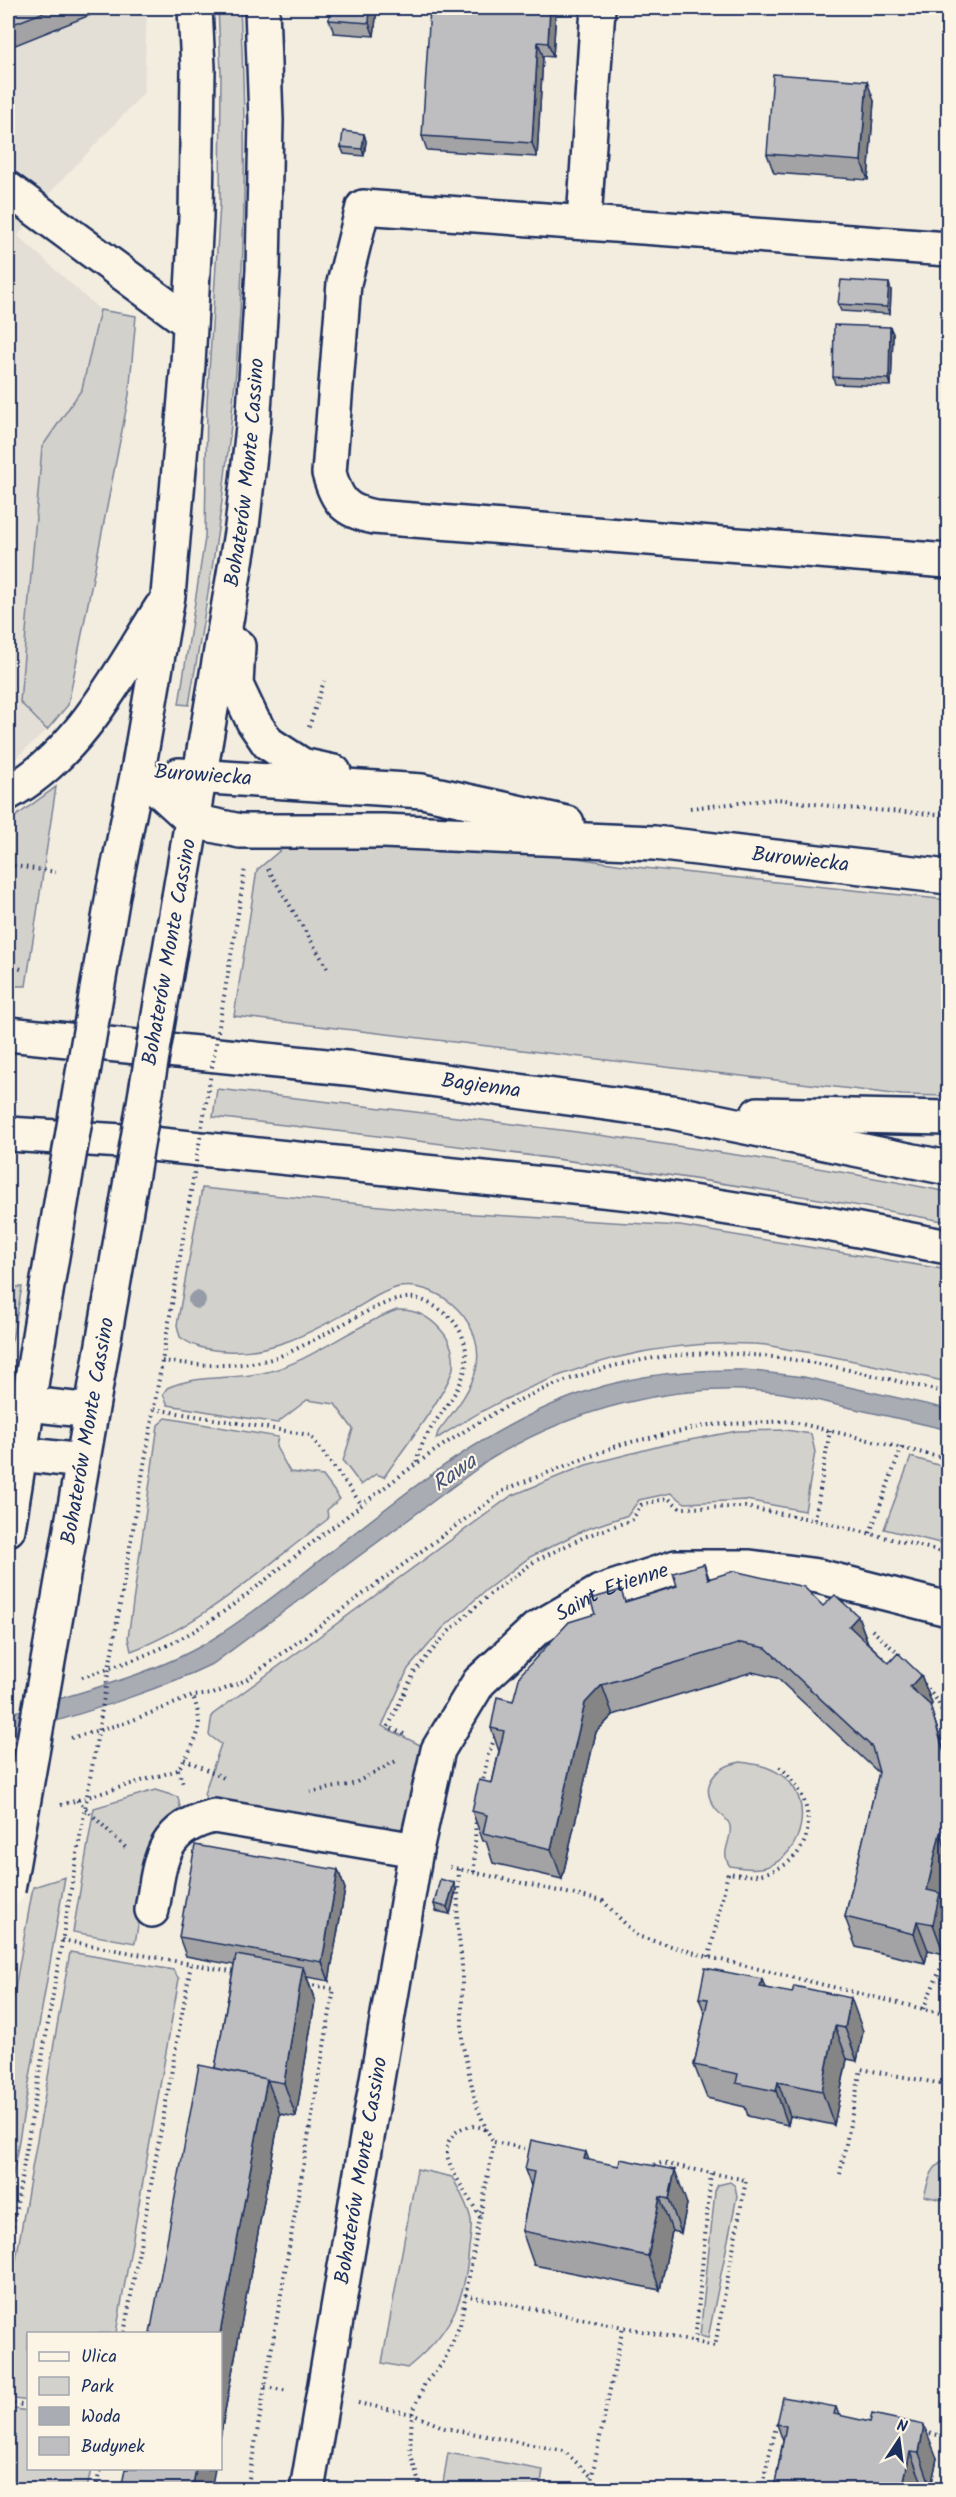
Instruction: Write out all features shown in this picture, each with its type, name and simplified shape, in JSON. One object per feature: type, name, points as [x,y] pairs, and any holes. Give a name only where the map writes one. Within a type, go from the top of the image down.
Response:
[{"type":"street","points":[[8,1529],[18,1407],[46,1292],[114,889],[138,771],[168,596],[190,323],[198,141],[195,8]]},
{"type":"street","name":"Bohaterów Monte Cassino","points":[[8,1890],[242,527],[253,427],[263,270],[266,120],[262,8]]},
{"type":"street","points":[[584,221],[598,8]]},
{"type":"street","points":[[8,189],[190,323]]},
{"type":"street","points":[[948,249],[584,221],[363,207],[344,283],[329,473],[335,495],[353,513],[375,518],[948,561]]},
{"type":"street","points":[[242,527],[236,685],[253,721],[268,743],[302,765],[422,791]]},
{"type":"street","points":[[8,794],[28,782],[72,739],[98,707],[168,596]]},
{"type":"street","name":"Burowiecka","points":[[138,771],[422,791],[654,843]]},
{"type":"street","name":"Burowiecka","points":[[138,771],[193,822],[243,846],[383,831],[654,843],[948,877]]},
{"type":"street","points":[[181,890],[214,852],[243,846]]},
{"type":"street","name":"Bagienna","points":[[8,1034],[356,1069],[672,1112],[948,1168]]},
{"type":"street","points":[[672,1112],[948,1118]]},
{"type":"street","points":[[8,1134],[122,1142],[641,1194],[822,1223],[948,1247]]},
{"type":"street","points":[[18,1407],[91,1411]]},
{"type":"street","points":[[14,1456],[82,1461]]},
{"type":"street","name":"Saint Etienne","points":[[416,1850],[438,1750],[479,1682],[536,1629],[600,1592],[676,1567],[750,1567],[818,1576],[948,1609]]},
{"type":"street","points":[[155,1894],[161,1858],[169,1841],[181,1828],[198,1819],[214,1816],[416,1850]]},
{"type":"street","name":"Bohaterów Monte Cassino","points":[[307,2490],[416,1850]]},
{"type":"path","points":[[307,734],[324,681]]},
{"type":"path","points":[[689,808],[777,799],[845,808],[948,815]]},
{"type":"path","points":[[8,2256],[240,902],[243,846]]},
{"type":"path","points":[[264,862],[328,969]]},
{"type":"path","points":[[8,865],[56,872]]},
{"type":"path","points":[[8,965],[21,969]]},
{"type":"path","points":[[162,1361],[208,1365],[268,1360],[292,1352],[386,1303],[405,1298],[427,1302],[449,1316],[456,1326],[466,1347],[466,1363],[456,1390],[419,1449],[416,1465]]},
{"type":"path","points":[[74,1680],[152,1653],[201,1627],[416,1465],[487,1417],[550,1387],[598,1371],[668,1357],[733,1353],[820,1363],[948,1393]]},
{"type":"path","points":[[154,1409],[310,1435],[362,1505]]},
{"type":"path","points":[[62,1740],[128,1722],[192,1696],[213,1694],[246,1680],[506,1489],[622,1444],[709,1425],[789,1421],[902,1446],[948,1459]]},
{"type":"path","points":[[815,1520],[830,1430]]},
{"type":"path","points":[[870,1533],[902,1446]]},
{"type":"path","points":[[870,1628],[903,1659]]},
{"type":"path","points":[[917,1676],[937,1700],[948,1724]]},
{"type":"path","points":[[57,1806],[178,1770],[198,1737],[200,1717],[192,1696]]},
{"type":"path","points":[[480,1796],[488,1755],[498,1729]]},
{"type":"path","points":[[304,1793],[353,1784],[378,1772],[406,1754]]},
{"type":"path","points":[[184,1760],[235,1783]]},
{"type":"path","points":[[710,1957],[728,1874],[750,1876],[767,1873],[788,1862],[802,1845],[808,1827],[808,1807],[800,1788],[787,1772],[777,1765]]},
{"type":"path","points":[[77,1800],[155,1894]]},
{"type":"path","points":[[474,1872],[478,1806]]},
{"type":"path","points":[[449,1866],[603,1901],[637,1936],[710,1957],[948,2015]]},
{"type":"path","points":[[421,2490],[410,2451],[412,2414],[425,2383],[443,2363],[460,2325],[494,2142],[476,2104],[462,2042],[462,1964],[457,1921],[459,1869]]},
{"type":"path","points":[[62,1940],[246,1974]]},
{"type":"path","points":[[923,2009],[948,1952]]},
{"type":"path","points":[[124,2332],[191,1964]]},
{"type":"path","points":[[247,2490],[334,1989],[301,1983]]},
{"type":"path","points":[[840,2174],[861,2069],[948,2085]]},
{"type":"path","points":[[480,2217],[450,2163],[447,2152],[450,2138],[459,2129],[474,2126],[487,2131]]},
{"type":"path","points":[[494,2142],[540,2151]]},
{"type":"path","points":[[465,2295],[715,2346],[746,2180],[662,2163],[642,2168]]},
{"type":"path","points":[[695,2342],[711,2173]]},
{"type":"path","points":[[589,2490],[623,2327]]},
{"type":"path","points":[[8,2403],[27,2406]]},
{"type":"path","points":[[356,2403],[412,2414],[446,2428],[564,2451],[592,2477]]},
{"type":"path","points":[[761,2490],[776,2427],[781,2417]]},
{"type":"path","points":[[915,2430],[948,2437]]},
{"type":"path","points":[[96,2490],[100,2470]]},
{"type":"shaded area","points":[[8,8],[147,8],[144,93],[47,196],[18,236],[100,310],[82,389],[42,447],[20,702],[47,730],[8,765]]},
{"type":"green space","points":[[218,8],[240,8],[244,129],[243,251],[236,372],[223,493],[189,705],[179,704],[205,538],[207,402],[220,204],[221,73]]},
{"type":"green space","points":[[100,310],[136,316],[129,395],[68,705],[47,730],[20,702],[42,447],[82,389]]},
{"type":"green space","points":[[56,787],[26,986],[8,986],[8,822]]},
{"type":"green space","points":[[290,842],[509,851],[644,868],[948,900],[948,1096],[902,1095],[234,1016],[257,870]]},
{"type":"green space","points":[[217,1089],[584,1133],[857,1175],[948,1192],[948,1222],[765,1190],[582,1162],[213,1117]]},
{"type":"green space","points":[[202,1188],[440,1212],[680,1226],[948,1270],[948,1382],[851,1360],[763,1345],[710,1344],[668,1348],[627,1355],[548,1380],[509,1397],[436,1439],[438,1432],[470,1387],[476,1370],[478,1354],[475,1338],[468,1323],[446,1299],[431,1291],[415,1287],[393,1288],[311,1331],[262,1348],[245,1351],[213,1350],[196,1346],[180,1337],[177,1325]]},
{"type":"green space","points":[[8,1287],[22,1287],[8,1352]]},
{"type":"green space","points":[[397,1310],[416,1312],[427,1317],[436,1325],[449,1343],[453,1368],[442,1392],[384,1477],[376,1474],[361,1485],[343,1461],[353,1429],[335,1404],[307,1400],[277,1423],[168,1405],[163,1394],[167,1388],[191,1381],[255,1374],[284,1367]]},
{"type":"green space","points":[[166,1418],[278,1437],[276,1447],[290,1472],[323,1476],[340,1499],[327,1510],[328,1519],[233,1592],[183,1626],[131,1651],[128,1638],[158,1425]]},
{"type":"green space","points":[[786,1430],[811,1434],[815,1452],[805,1511],[746,1500],[685,1503],[671,1493],[639,1500],[628,1515],[584,1530],[530,1557],[486,1590],[443,1628],[408,1669],[382,1726],[424,1747],[400,1834],[209,1803],[204,1794],[221,1744],[209,1735],[212,1715],[511,1496],[586,1465],[664,1445],[737,1431]]},
{"type":"green space","points":[[911,1457],[948,1468],[948,1545],[884,1529]]},
{"type":"green space","points":[[741,1762],[775,1771],[791,1784],[798,1796],[801,1824],[797,1838],[790,1850],[779,1860],[766,1867],[753,1869],[730,1866],[726,1851],[730,1826],[710,1799],[709,1784],[713,1777],[724,1768]]},
{"type":"green space","points":[[155,1790],[178,1797],[181,1812],[153,1842],[135,1943],[73,1932],[94,1808]]},
{"type":"green space","points":[[65,1877],[8,2203],[8,2028],[33,1887]]},
{"type":"green space","points":[[70,1952],[173,1970],[179,1979],[116,2332],[27,2332],[27,2401],[8,2398],[8,2305]]},
{"type":"green space","points":[[948,2160],[948,2201],[924,2196],[934,2169]]},
{"type":"green space","points":[[417,2169],[452,2177],[468,2209],[471,2226],[464,2285],[453,2316],[434,2342],[407,2368],[382,2363]]},
{"type":"green space","points":[[730,2182],[735,2186],[737,2196],[708,2338],[700,2336],[715,2191],[718,2185]]},
{"type":"green space","points":[[8,2408],[27,2411],[27,2470],[91,2470],[87,2489],[8,2489]]},
{"type":"green space","points":[[448,2453],[543,2470],[540,2489],[442,2489]]},
{"type":"water","name":"Rawa","points":[[745,1370],[804,1377],[948,1409],[948,1430],[790,1394],[737,1390],[662,1395],[590,1413],[555,1426],[489,1460],[214,1663],[138,1694],[8,1736],[8,1714],[162,1665],[208,1642],[297,1578],[428,1477],[473,1446],[521,1419],[571,1397],[613,1383],[679,1372]]},
{"type":"building","points":[[8,8],[55,8],[8,26]]},
{"type":"building","points":[[330,8],[370,8],[369,23],[329,20]]},
{"type":"building","points":[[430,8],[550,8],[548,43],[538,42],[532,143],[422,136]]},
{"type":"building","points":[[773,74],[867,81],[861,161],[767,154]]},
{"type":"building","points":[[343,131],[364,134],[362,149],[341,147]]},
{"type":"building","points":[[841,280],[889,283],[887,307],[838,304]]},
{"type":"building","points":[[834,325],[890,327],[889,379],[833,377]]},
{"type":"building","points":[[704,1564],[708,1579],[734,1571],[804,1587],[823,1606],[835,1595],[858,1616],[849,1626],[889,1663],[898,1653],[921,1675],[910,1687],[930,1705],[948,1766],[945,1800],[948,1801],[948,1834],[940,1833],[927,1890],[940,1893],[933,1924],[917,1921],[914,1934],[845,1917],[879,1772],[872,1747],[766,1648],[741,1643],[602,1685],[585,1703],[551,1849],[483,1833],[487,1815],[472,1811],[479,1780],[492,1783],[504,1731],[491,1728],[497,1697],[513,1701],[520,1675],[569,1622],[595,1614],[590,1599],[621,1590],[625,1602],[677,1586],[673,1573]]},
{"type":"building","points":[[195,1845],[338,1870],[322,1962],[179,1937]]},
{"type":"building","points":[[440,1879],[454,1883],[447,1907],[434,1904]]},
{"type":"building","points":[[236,1955],[303,1967],[284,2083],[215,2068]]},
{"type":"building","points":[[705,1968],[762,1979],[760,1987],[792,1993],[794,1986],[851,1998],[845,2028],[835,2026],[822,2091],[778,2082],[776,2091],[736,2083],[738,2074],[694,2065],[708,1999],[699,1998]]},
{"type":"building","points":[[199,2065],[267,2079],[220,2332],[150,2332]]},
{"type":"building","points":[[531,2140],[586,2152],[584,2159],[619,2166],[620,2159],[675,2170],[669,2199],[660,2197],[648,2256],[522,2231],[534,2172],[525,2170]]},
{"type":"building","points":[[783,2397],[836,2407],[834,2414],[870,2422],[872,2414],[924,2425],[919,2453],[910,2452],[902,2490],[787,2490],[787,2487],[775,2484],[786,2426],[777,2424]]},
{"type":"building","points":[[125,2470],[196,2470],[192,2490],[121,2490]]}]
